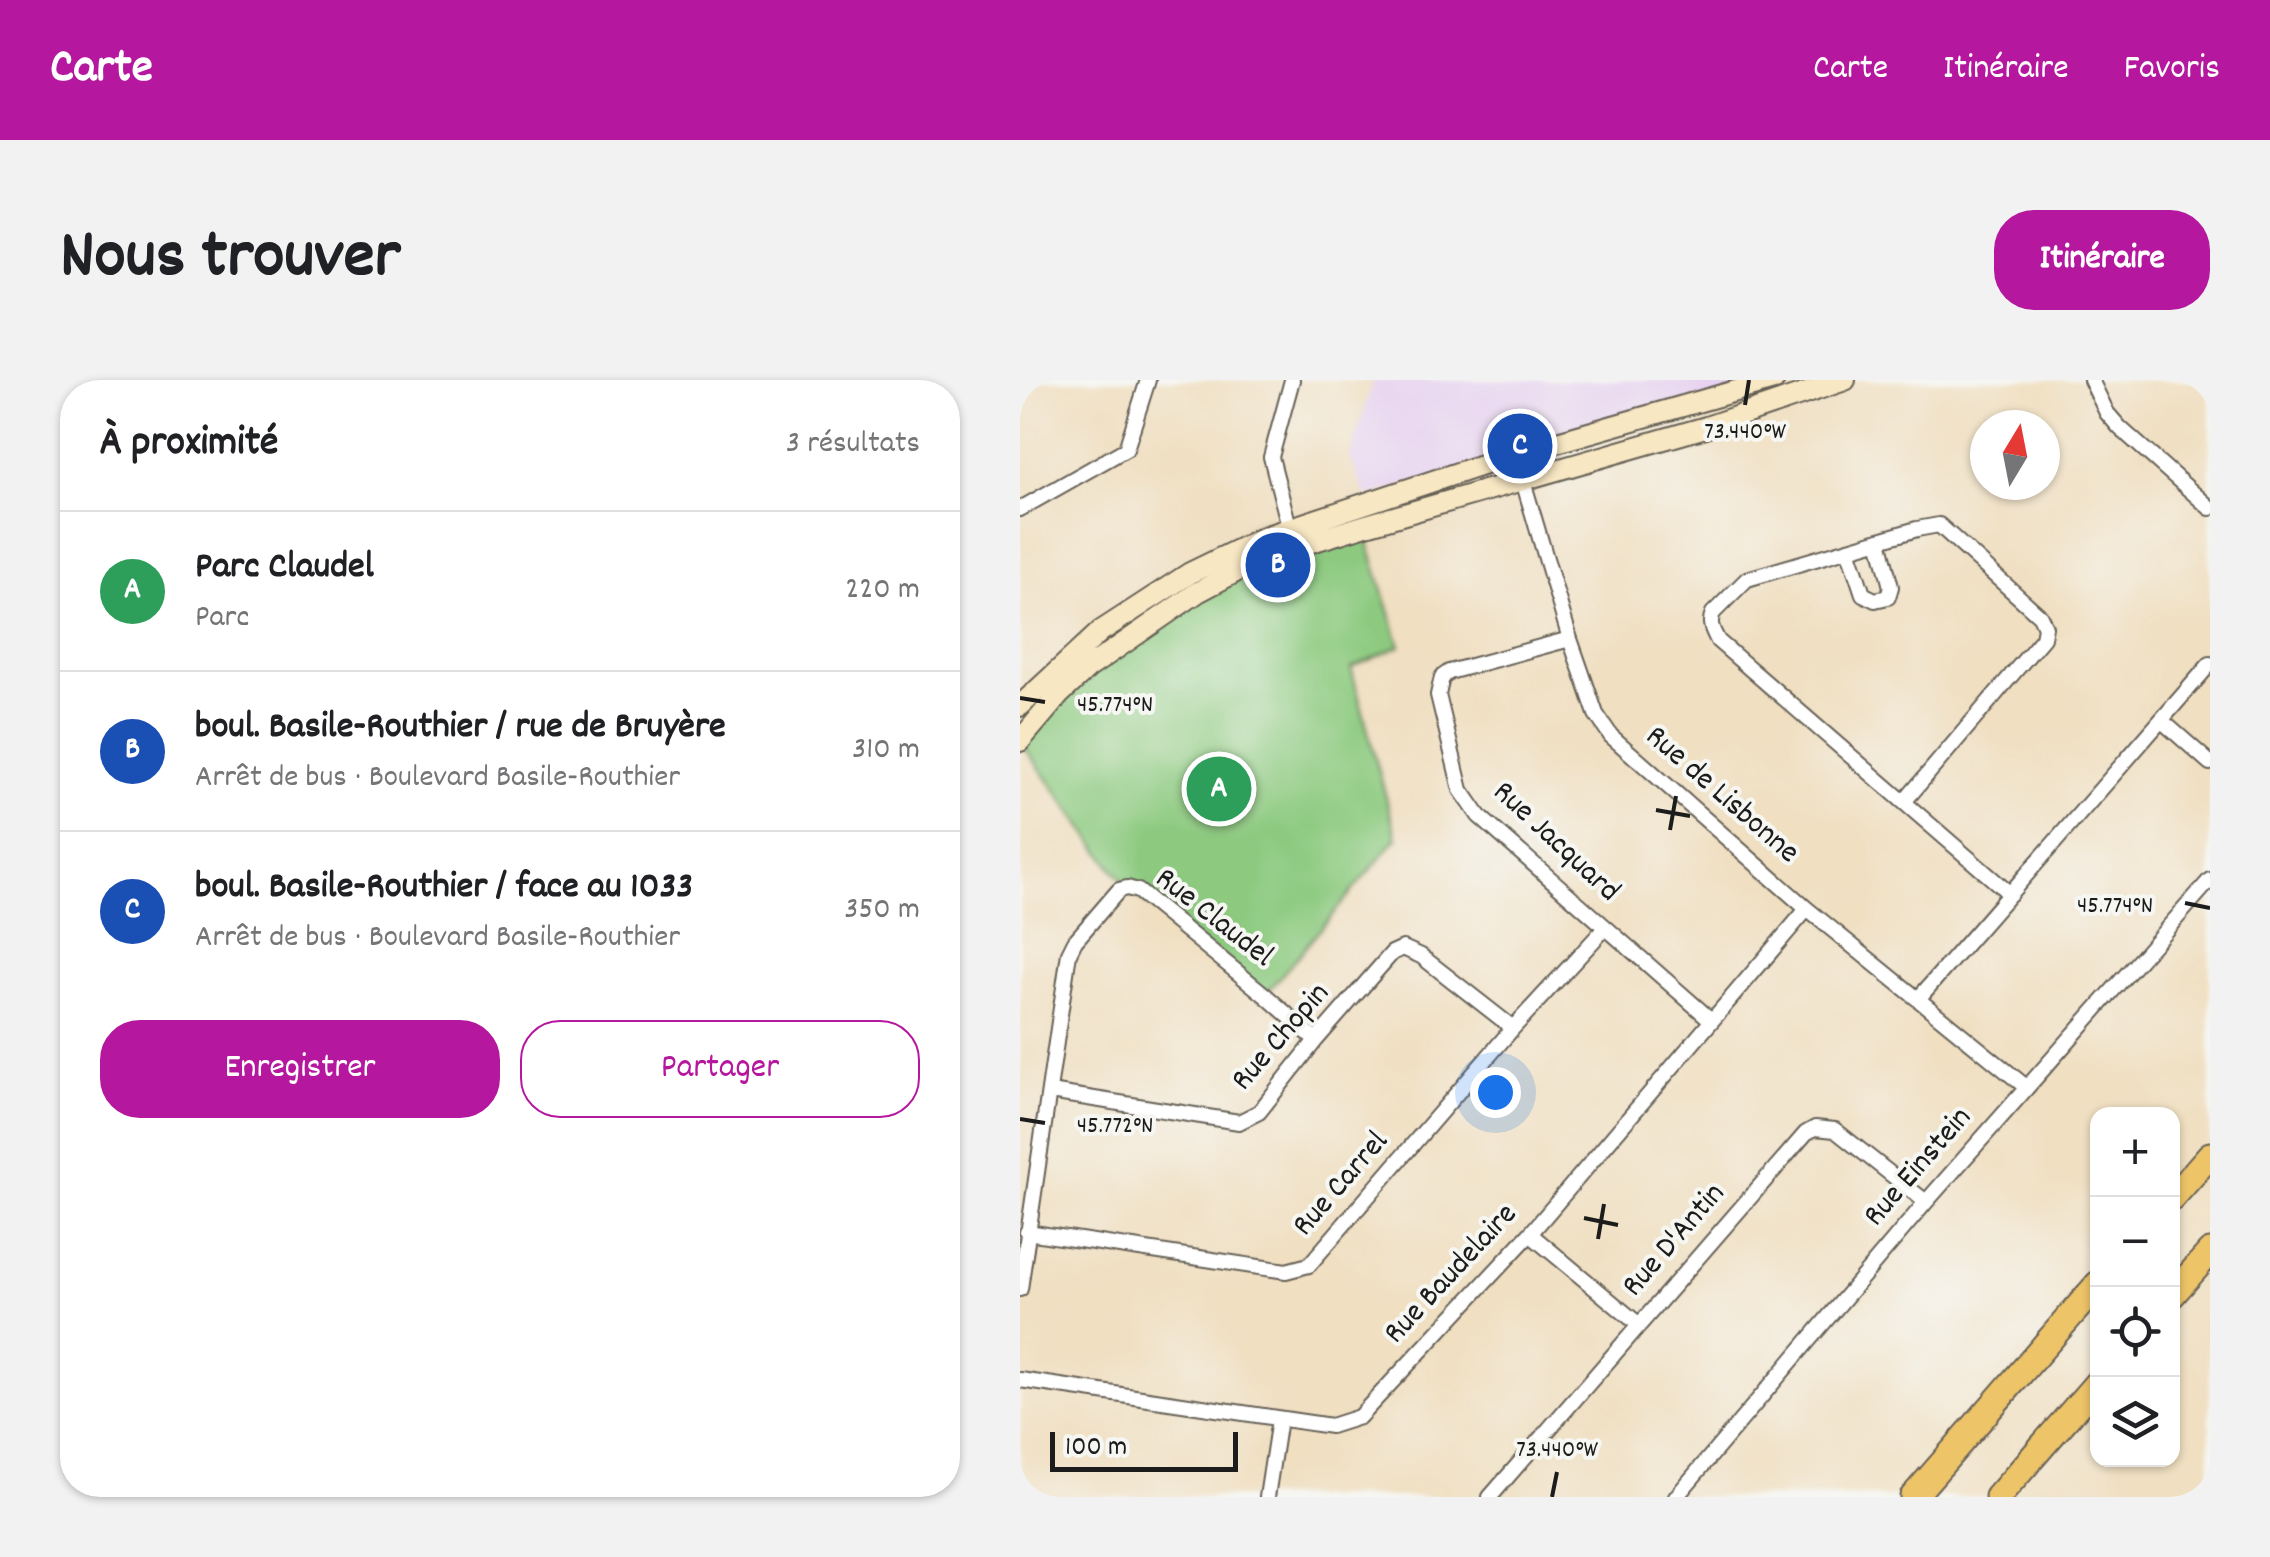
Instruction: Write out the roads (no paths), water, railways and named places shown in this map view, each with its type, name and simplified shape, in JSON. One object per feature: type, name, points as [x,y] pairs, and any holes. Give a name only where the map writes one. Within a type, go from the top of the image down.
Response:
[{"type":"highway","points":[[2173,1197],[2210,1155]]},
{"type":"highway","points":[[2180,1287],[2210,1252]]},
{"type":"highway","points":[[1913,1497],[2095,1287]]},
{"type":"highway","points":[[1998,1497],[2090,1391]]},
{"type":"street","points":[[1021,507],[1126,449],[1148,380]]},
{"type":"street","points":[[1292,380],[1271,458],[1292,537]]},
{"type":"street","points":[[1020,740],[1088,668],[1198,592],[1292,537],[1515,454],[1774,380]]},
{"type":"street","points":[[1020,706],[1101,631],[1225,554],[1706,427],[1804,386],[1845,380]]},
{"type":"street","points":[[2090,380],[2106,413],[2120,428],[2210,508]]},
{"type":"street","points":[[1696,401],[1706,427]]},
{"type":"street","name":"Rue de Lisbonne","points":[[1515,454],[1570,639],[1596,714],[1612,736],[1808,908],[2026,1087]]},
{"type":"street","points":[[1904,802],[2043,638],[2045,627],[2040,616],[1939,525],[1747,579],[1712,613],[1711,628],[1718,641],[2010,894]]},
{"type":"street","points":[[1848,550],[1863,594],[1875,600],[1888,597],[1891,588],[1879,540]]},
{"type":"street","name":"Rue Jacquard","points":[[1570,639],[1442,677],[1438,695],[1462,790],[1479,816],[1712,1020]]},
{"type":"street","points":[[1918,999],[2210,664]]},
{"type":"street","points":[[2161,720],[2210,763]]},
{"type":"street","name":"Rue Einstein","points":[[1676,1497],[1926,1202],[2210,880]]},
{"type":"street","name":"Rue Claudel","points":[[1020,1289],[1069,954],[1075,941],[1119,890],[1138,891],[1316,1040]]},
{"type":"street","name":"Rue Baudelaire","points":[[1020,1380],[1331,1426],[1359,1416],[1530,1234],[1808,908]]},
{"type":"street","name":"Rue Carrel","points":[[1028,1232],[1286,1272],[1309,1265],[1513,1028],[1605,928]]},
{"type":"street","name":"Rue Chopin","points":[[1050,1092],[1239,1122],[1260,1112],[1392,952],[1403,948],[1421,956],[1513,1028]]},
{"type":"street","name":"Rue D'Antin","points":[[1490,1497],[1806,1133],[1815,1128],[1835,1130],[1926,1202]]},
{"type":"street","points":[[1530,1234],[1638,1324]]},
{"type":"street","points":[[1267,1497],[1280,1419]]},
{"type":"place","name":"boul. Basile-Routhier / face au 1033","points":[[1520,446]]},
{"type":"place","name":"boul. Basile-Routhier / rue de Bruyère","points":[[1278,565]]},
{"type":"place","name":"Parc Claudel","points":[[1219,789]]}]
